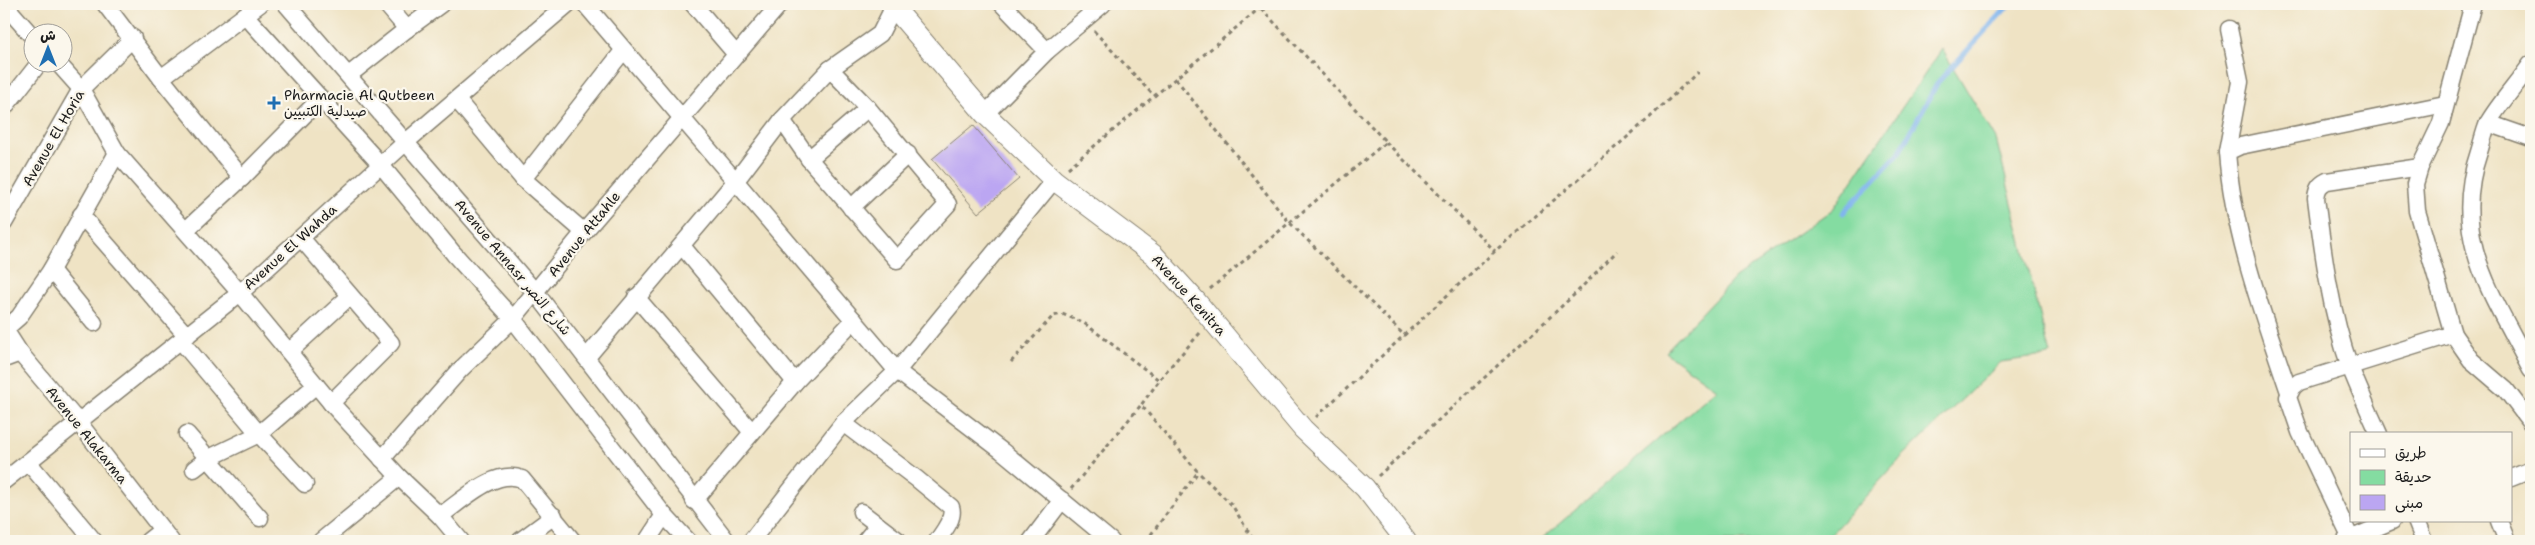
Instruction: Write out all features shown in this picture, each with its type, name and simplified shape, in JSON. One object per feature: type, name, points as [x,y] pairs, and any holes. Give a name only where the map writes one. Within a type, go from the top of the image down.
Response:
[{"type":"street","points":[[4,4],[22,25]]},
{"type":"street","points":[[104,4],[133,38],[161,78],[242,178]]},
{"type":"street","points":[[161,78],[260,4]]},
{"type":"street","name":"Avenue Annasr شارع النصر","points":[[286,4],[536,293],[587,357],[694,501],[727,541]]},
{"type":"street","points":[[386,4],[407,29]]},
{"type":"street","points":[[349,75],[441,4]]},
{"type":"street","name":"Avenue El Wahda","points":[[4,481],[184,339],[240,292],[380,164],[568,4]]},
{"type":"street","points":[[585,4],[897,371],[1062,500],[1111,541]]},
{"type":"street","points":[[693,4],[735,53]]},
{"type":"street","name":"Avenue Attahle","points":[[382,459],[460,370],[513,319],[536,293],[584,232],[735,53],[779,4]]},
{"type":"street","points":[[587,357],[735,182],[782,120],[830,69],[880,34],[893,4]]},
{"type":"street","name":"Avenue Kenitra","points":[[893,4],[985,114],[1054,180],[1154,255],[1196,301],[1303,429],[1365,488],[1406,541]]},
{"type":"street","points":[[1002,4],[1047,51]]},
{"type":"street","points":[[985,114],[1047,51],[1103,4]]},
{"type":"street","points":[[2473,4],[2435,138],[2420,167],[2415,184],[2417,211],[2454,334],[2471,360],[2506,390],[2524,411],[2531,423]]},
{"type":"street","points":[[245,16],[380,164],[454,254],[513,319],[664,515],[688,541]]},
{"type":"street","points":[[2229,29],[2240,82],[2227,152],[2229,178],[2258,301],[2289,392],[2288,397],[2300,432],[2348,540],[2390,522]]},
{"type":"street","name":"Avenue El Horia","points":[[4,223],[81,89],[133,38]]},
{"type":"street","points":[[523,178],[624,51]]},
{"type":"street","points":[[2531,64],[2488,123],[2469,188],[2469,219],[2474,254],[2488,290],[2512,331],[2531,370]]},
{"type":"street","points":[[782,120],[809,159],[897,260],[948,204],[868,108],[830,69]]},
{"type":"street","points":[[4,108],[32,72]]},
{"type":"street","points":[[66,72],[81,89],[116,153],[240,292],[331,403],[399,477],[440,516],[461,541]]},
{"type":"street","points":[[186,230],[242,178],[320,99]]},
{"type":"street","points":[[457,100],[523,178],[584,232]]},
{"type":"street","points":[[2227,152],[2240,146],[2445,104]]},
{"type":"street","points":[[809,159],[868,108]]},
{"type":"street","points":[[2488,123],[2531,138]]},
{"type":"street","points":[[4,329],[19,317],[51,270],[116,153]]},
{"type":"street","points":[[851,208],[908,154]]},
{"type":"street","points":[[2378,432],[2350,366],[2335,311],[2323,247],[2316,198],[2317,190],[2321,184],[2327,182],[2420,167]]},
{"type":"street","points":[[751,541],[843,423],[897,371],[1054,180]]},
{"type":"street","points":[[81,215],[184,339],[259,434],[305,484]]},
{"type":"street","points":[[300,238],[391,343],[331,403]]},
{"type":"street","points":[[682,246],[795,382]]},
{"type":"street","points":[[51,270],[94,323]]},
{"type":"street","points":[[290,351],[350,296]]},
{"type":"street","points":[[636,297],[752,432]]},
{"type":"street","points":[[694,501],[795,382],[854,320]]},
{"type":"street","name":"Avenue Alakarma","points":[[4,329],[20,353],[167,535]]},
{"type":"street","points":[[2289,392],[2299,382],[2454,334]]},
{"type":"street","points":[[4,360],[20,353]]},
{"type":"street","points":[[201,464],[259,434],[316,385]]},
{"type":"street","points":[[843,423],[951,507],[952,515],[937,541]]},
{"type":"street","points":[[187,434],[201,464],[260,518]]},
{"type":"street","points":[[28,462],[94,541]]},
{"type":"street","points":[[2512,478],[2531,470]]},
{"type":"street","points":[[440,516],[496,478],[514,475],[522,478],[573,541]]},
{"type":"street","points":[[321,541],[399,477]]},
{"type":"street","points":[[1031,541],[1062,500]]},
{"type":"street","points":[[861,512],[900,541]]},
{"type":"street","points":[[647,541],[664,515]]},
{"type":"street","points":[[520,541],[554,516]]},
{"type":"street","points":[[2416,522],[2424,541]]},
{"type":"street","points":[[2499,522],[2507,541]]},
{"type":"street","points":[[865,541],[878,525]]},
{"type":"street","points":[[148,541],[167,535]]},
{"type":"path","points":[[1257,4],[1386,142],[1495,251]]},
{"type":"path","points":[[1054,180],[1153,94],[1176,79],[1261,7]]},
{"type":"path","points":[[1083,20],[1153,94]]},
{"type":"path","points":[[1303,429],[1495,251],[1647,120],[1698,72]]},
{"type":"path","points":[[1176,79],[1289,222],[1404,336]]},
{"type":"path","points":[[1196,301],[1386,142]]},
{"type":"path","points":[[1365,488],[1569,299],[1617,250]]},
{"type":"path","points":[[1011,362],[1053,316],[1062,314],[1084,323],[1159,380]]},
{"type":"path","points":[[1062,500],[1141,405],[1159,380],[1212,320]]},
{"type":"path","points":[[1141,405],[1198,472],[1232,505],[1254,541]]},
{"type":"path","points":[[1146,541],[1198,472]]},
{"type":"green space","points":[[1942,49],[1996,139],[2050,355],[2001,362],[1903,456],[1828,537],[1819,541],[1539,541],[1717,389],[1665,352],[1735,278],[1833,209]]},
{"type":"building","points":[[973,125],[1019,179],[978,213],[932,159]]},
{"type":"waterway","points":[[1843,213],[1899,153],[1938,82],[2010,4]]},
{"type":"place","name":"Pharmacie Al Qutbeen صيدلية الكتبيين","points":[[274,103]]}]
